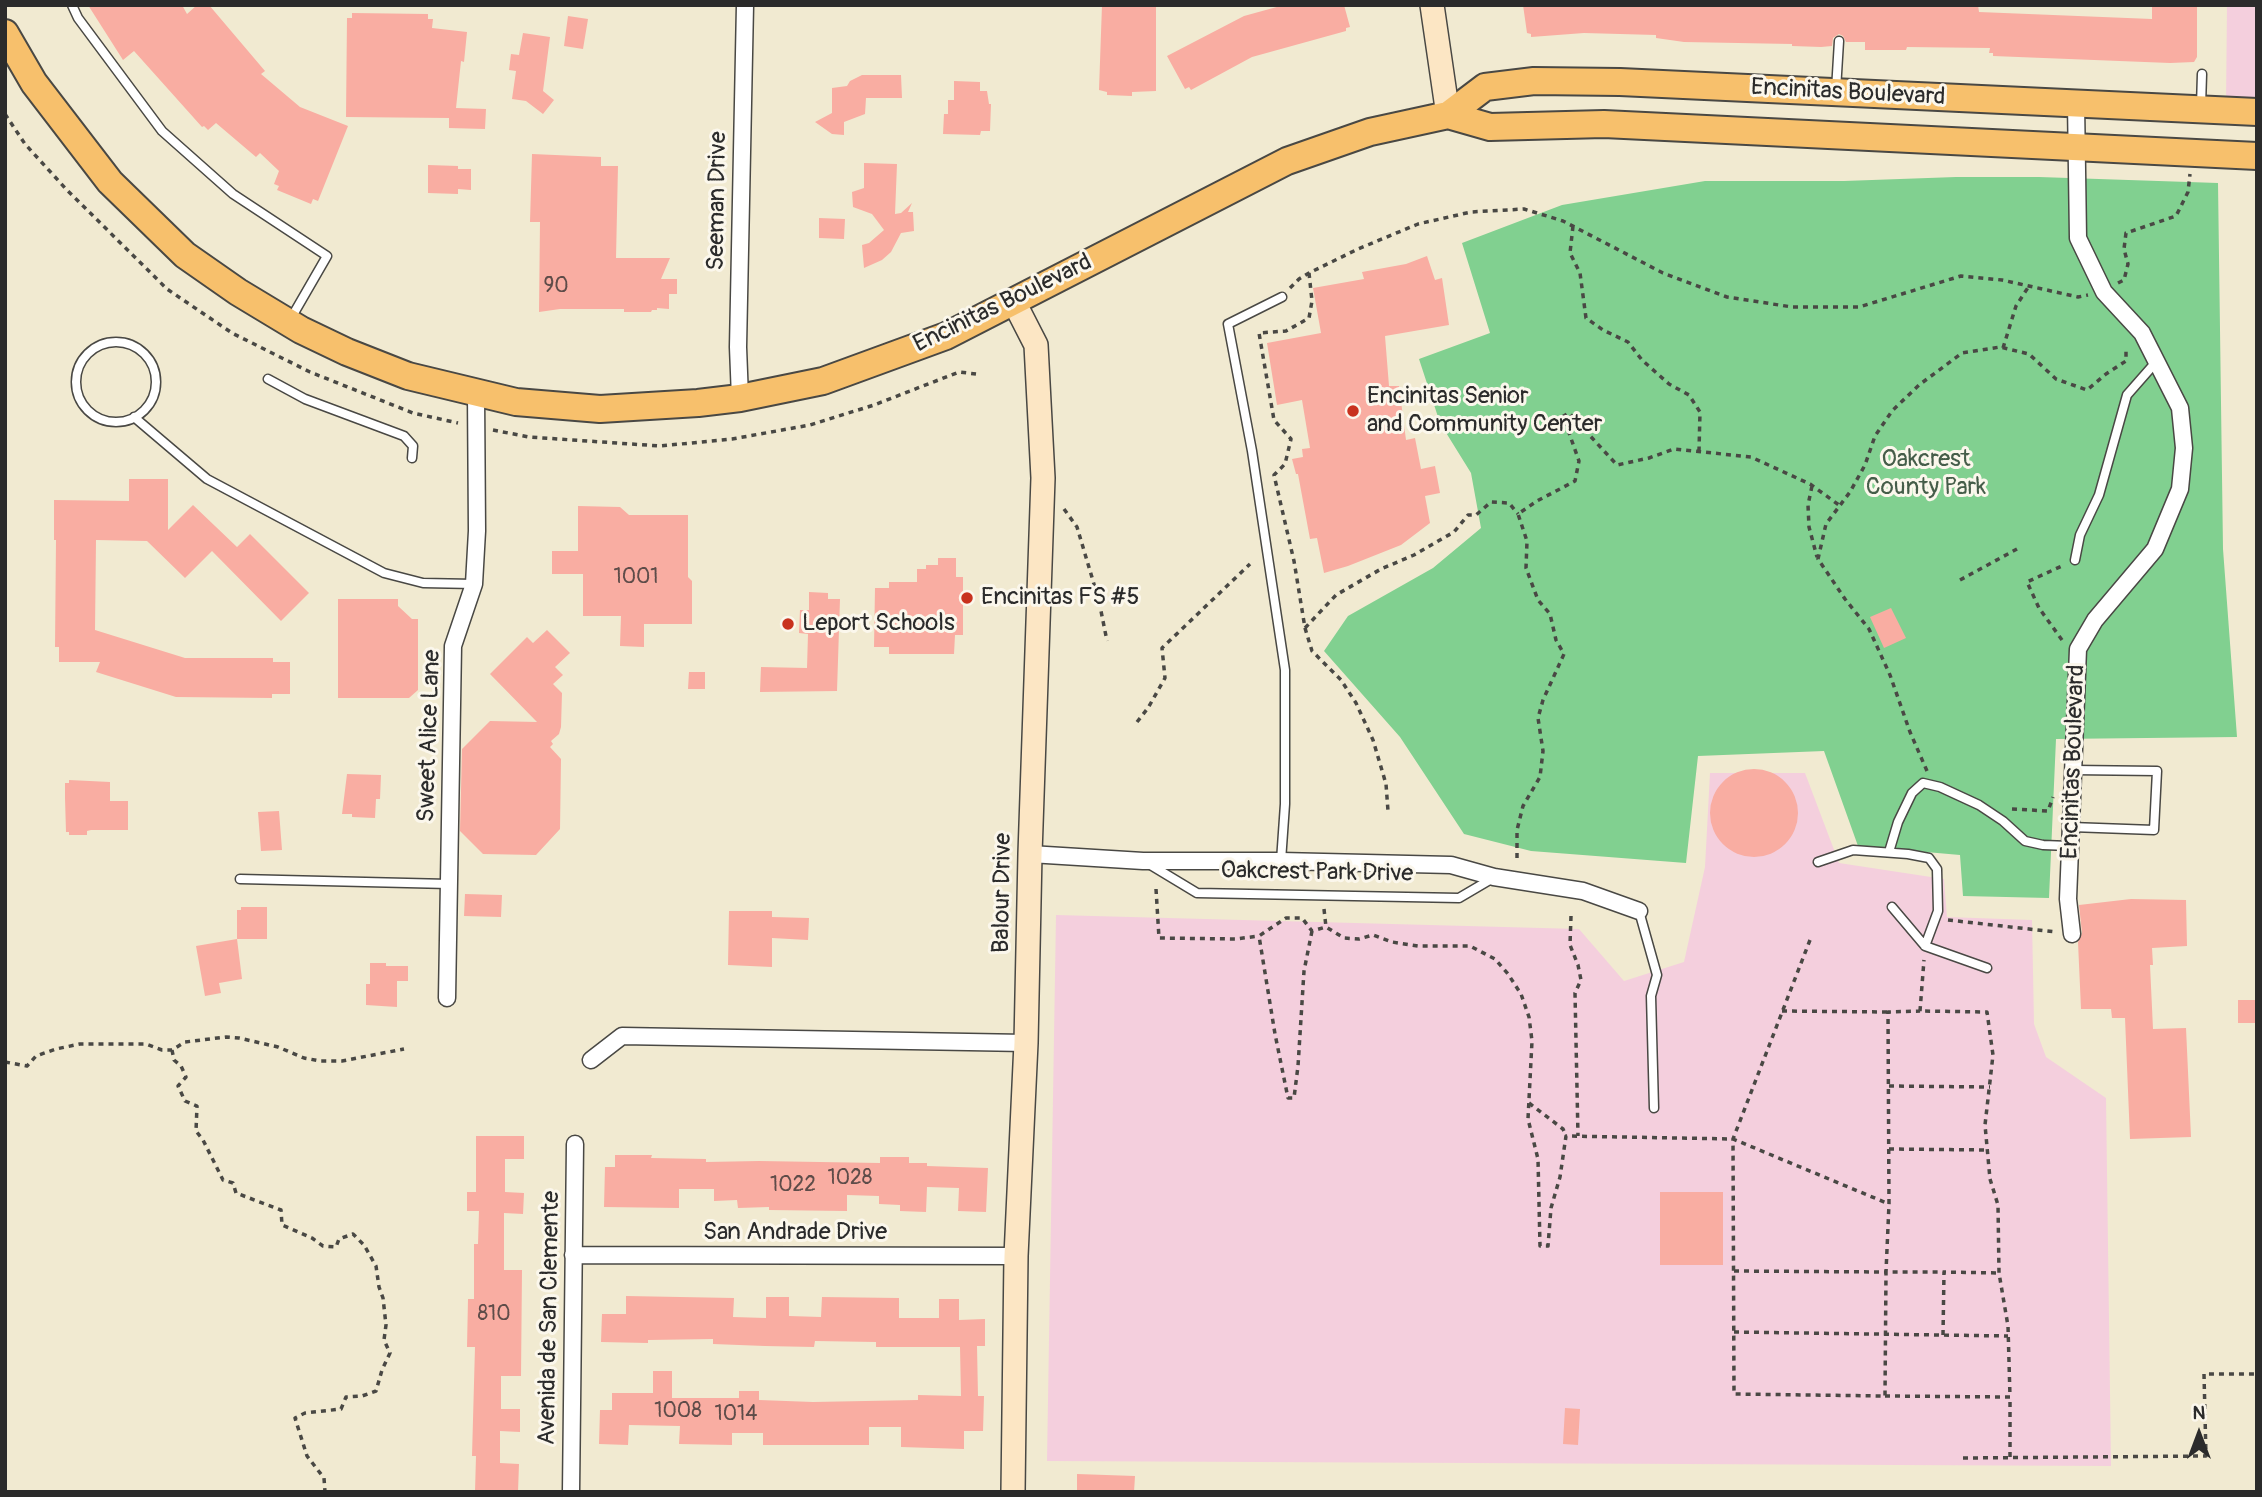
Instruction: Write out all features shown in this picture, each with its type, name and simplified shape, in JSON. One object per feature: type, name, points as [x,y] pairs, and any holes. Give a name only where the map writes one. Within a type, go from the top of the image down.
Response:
[{"type":"main road","name":"Encinitas Boulevard","points":[[5,33],[34,83],[110,183],[185,255],[239,292],[347,352],[408,376],[516,402],[600,408],[740,398],[823,381],[946,336],[1287,161],[1370,132],[1448,116],[1485,88],[1534,81],[1620,82],[2257,112]]},
{"type":"main road","name":"Encinitas Boulevard","points":[[1448,116],[1490,127],[1604,124],[2257,156]]},
{"type":"street","name":"Seeman Drive","points":[[740,398],[738,347],[745,5]]},
{"type":"street","points":[[1432,5],[1448,116]]},
{"type":"street","points":[[2076,103],[2077,147]]},
{"type":"street","name":"Encinitas Boulevard","points":[[2072,934],[2068,899],[2078,649],[2095,620],[2155,549],[2180,489],[2185,448],[2180,408],[2142,333],[2104,292],[2078,238],[2077,147]]},
{"type":"street","name":"Balour Drive","points":[[1013,1492],[1016,1256],[1026,1042],[1043,478],[1037,345],[1014,302]]},
{"type":"street","name":"Sweet Alice Lane","points":[[447,998],[453,646],[474,584],[477,531],[476,394]]},
{"type":"street","name":"Oakcrest Park Drive","points":[[1030,854],[1143,861],[1451,865],[1494,877],[1583,891],[1639,912]]},
{"type":"street","points":[[592,1060],[622,1036],[1026,1042]]},
{"type":"street","name":"Avenida de San Clemente","points":[[571,1492],[575,1144]]},
{"type":"street","name":"San Andrade Drive","points":[[573,1255],[1016,1256]]},
{"type":"lane","points":[[72,5],[78,18],[162,131],[233,194],[327,256],[289,322]]},
{"type":"lane","points":[[1836,92],[1839,41]]},
{"type":"lane","points":[[2201,110],[2202,74]]},
{"type":"lane","points":[[1281,861],[1285,804],[1285,670],[1252,452],[1228,324],[1282,297]]},
{"type":"lane","points":[[107,342],[134,345],[152,364],[156,388],[152,400],[145,410],[134,417],[108,421],[95,416],[85,407],[78,395],[75,382],[78,368],[84,356],[94,347],[107,342]]},
{"type":"lane","points":[[2075,560],[2080,535],[2099,495],[2127,395],[2156,362]]},
{"type":"lane","points":[[268,380],[305,399],[404,436],[413,446],[412,458]]},
{"type":"lane","points":[[134,417],[207,479],[384,573],[423,583],[474,584]]},
{"type":"lane","points":[[2071,827],[2154,830],[2157,771],[2073,770]]},
{"type":"lane","points":[[1889,852],[1907,803],[1912,793],[1923,783],[1940,787],[1979,805],[2003,821],[2025,841],[2070,846]]},
{"type":"lane","points":[[1818,862],[1853,850],[1929,858],[1937,869],[1938,911],[1924,946]]},
{"type":"lane","name":"Oakcrest Park Drive","points":[[1143,861],[1197,893],[1459,898],[1494,877]]},
{"type":"lane","points":[[240,880],[449,884]]},
{"type":"lane","points":[[1892,906],[1924,946],[1987,968]]},
{"type":"lane","points":[[1639,912],[1657,975],[1651,996],[1654,1108]]},
{"type":"path","points":[[5,114],[25,144],[66,189],[167,289],[232,333],[310,372],[413,414],[529,437],[660,446],[732,439],[810,425],[874,405],[960,372],[976,374]]},
{"type":"path","points":[[1282,297],[1299,278],[1418,224],[1471,212],[1524,209],[1573,226],[1663,273],[1727,297],[1792,307],[1859,307],[1961,275],[2002,280],[2078,297],[2104,292],[2124,280],[2128,264],[2124,249],[2126,233],[2176,216],[2188,192],[2190,169]]},
{"type":"path","points":[[1573,226],[1570,253],[1580,273],[1586,318],[1628,342],[1642,360],[1669,384],[1689,395],[1700,411],[1699,451]]},
{"type":"path","points":[[1309,273],[1312,301],[1309,318],[1286,331],[1259,333],[1274,420],[1291,439],[1285,464],[1274,475],[1312,651],[1341,680],[1356,703],[1373,740],[1386,784],[1388,811]]},
{"type":"path","points":[[2003,348],[2016,306],[2029,286]]},
{"type":"path","points":[[1818,559],[1826,524],[1864,465],[1875,436],[1892,411],[1919,385],[1962,353],[2003,348],[2029,354],[2056,379],[2087,390],[2126,361],[2126,349]]},
{"type":"path","points":[[1518,514],[1536,501],[1575,481],[1579,461],[1562,417],[1569,413],[1617,465],[1674,449],[1751,457],[1812,486],[1839,505]]},
{"type":"path","points":[[1812,486],[1808,505],[1809,527],[1818,559],[1844,599],[1869,629],[1929,775]]},
{"type":"path","points":[[1305,628],[1336,595],[1454,532],[1468,515],[1476,515],[1491,502],[1509,503],[1518,514],[1527,541],[1526,568],[1538,600],[1550,614],[1556,640],[1564,654],[1540,709],[1538,718],[1543,751],[1540,776],[1523,806],[1517,830],[1517,858]]},
{"type":"path","points":[[1062,507],[1077,527],[1099,601],[1107,641]]},
{"type":"path","points":[[1960,580],[2017,550]]},
{"type":"path","points":[[2067,647],[2039,608],[2027,582],[2075,560]]},
{"type":"path","points":[[1137,722],[1165,678],[1162,648],[1250,564]]},
{"type":"path","points":[[2010,809],[2048,811],[2055,790]]},
{"type":"path","points":[[1156,889],[1159,938],[1235,939],[1259,936],[1286,918],[1303,918],[1312,931],[1304,971],[1294,1098],[1288,1098],[1259,936]]},
{"type":"path","points":[[1323,906],[1326,927]]},
{"type":"path","points":[[1571,916],[1570,945],[1581,980],[1576,993],[1578,1136]]},
{"type":"path","points":[[1936,918],[2072,934]]},
{"type":"path","points":[[1312,931],[1326,927],[1344,938],[1359,939],[1373,935],[1392,942],[1418,946],[1470,946],[1494,959],[1508,974],[1521,994],[1529,1017],[1532,1041],[1528,1119],[1538,1159],[1540,1247],[1548,1246],[1551,1208],[1560,1177],[1566,1136],[1563,1129],[1529,1103]]},
{"type":"path","points":[[1810,940],[1733,1139],[1734,1394],[2010,1397]]},
{"type":"path","points":[[1920,1012],[1924,946]]},
{"type":"path","points":[[1782,1012],[1987,1012],[1993,1055],[1985,1125],[1990,1179],[1998,1205],[1999,1273],[2009,1336],[2010,1457]]},
{"type":"path","points":[[1885,1396],[1889,1204],[1888,1012]]},
{"type":"path","points":[[5,1062],[27,1066],[36,1056],[80,1045],[146,1044],[162,1050],[172,1050],[185,1042],[226,1037],[278,1047],[304,1058],[320,1061],[342,1061],[404,1049]]},
{"type":"path","points":[[172,1050],[174,1060],[181,1066],[186,1077],[178,1086],[185,1101],[197,1105],[196,1131],[204,1140],[223,1181],[233,1183],[236,1193],[244,1198],[281,1209],[282,1225],[312,1238],[323,1246],[336,1247],[339,1238],[353,1234],[364,1245],[376,1266],[386,1325],[384,1340],[390,1353],[376,1391],[362,1396],[346,1397],[341,1409],[305,1413],[295,1418],[307,1456],[324,1478],[325,1492]]},
{"type":"path","points":[[1889,1086],[1990,1087]]},
{"type":"path","points":[[1566,1136],[1733,1139],[1889,1204]]},
{"type":"path","points":[[1889,1149],[1987,1150]]},
{"type":"path","points":[[1734,1270],[1999,1273]]},
{"type":"path","points":[[1943,1335],[1944,1272]]},
{"type":"path","points":[[1734,1332],[2009,1336]]},
{"type":"path","points":[[1963,1458],[2206,1456],[2204,1374],[2257,1374]]},
{"type":"shaded area","points":[[2227,5],[2257,5],[2257,105],[2226,103]]},
{"type":"shaded area","points":[[1710,773],[1805,773],[1839,863],[1944,879],[1947,917],[2032,920],[2034,1024],[2046,1057],[2106,1098],[2111,1466],[1047,1461],[1056,915],[1579,929],[1624,981],[1684,962],[1705,867]]},
{"type":"green space","name":"Oakcrest County Park","points":[[1956,177],[2218,183],[2223,549],[2237,737],[2056,739],[2049,898],[1963,896],[1960,855],[1858,846],[1824,751],[1698,756],[1686,863],[1531,851],[1464,834],[1400,737],[1324,651],[1348,616],[1433,568],[1481,528],[1471,473],[1440,423],[1419,359],[1490,333],[1462,243],[1562,205],[1705,181],[1844,181]]},
{"type":"building","points":[[88,5],[182,5],[187,14],[197,5],[209,5],[265,71],[261,74],[300,107],[348,126],[318,201],[313,199],[311,204],[277,190],[279,186],[274,184],[279,171],[260,153],[256,157],[216,123],[208,130],[202,127],[134,51],[123,60]]},
{"type":"building","points":[[1102,5],[1156,5],[1156,91],[1132,92],[1132,96],[1107,95],[1107,92],[1099,90]]},
{"type":"building","points":[[1284,5],[1344,5],[1350,27],[1346,28],[1346,31],[1252,57],[1191,90],[1189,87],[1185,89],[1167,56],[1244,16]]},
{"type":"building","points":[[1523,5],[1978,5],[1979,12],[2152,19],[2152,5],[2197,5],[2197,57],[2194,62],[2170,63],[1993,56],[1993,53],[1989,53],[1990,48],[1907,47],[1906,50],[1865,50],[1865,42],[1846,42],[1839,34],[1833,38],[1832,46],[1821,47],[1684,42],[1656,38],[1656,35],[1584,33],[1531,37],[1531,34],[1527,33]]},
{"type":"building","points":[[352,13],[428,14],[428,19],[433,19],[432,28],[467,32],[456,108],[486,109],[485,129],[449,128],[449,118],[346,117],[347,18],[352,18]]},
{"type":"building","points":[[568,16],[588,19],[583,49],[564,46]]},
{"type":"building","points":[[523,33],[550,37],[543,91],[554,100],[543,114],[526,101],[512,99],[516,71],[509,70],[511,54],[519,55]]},
{"type":"building","points":[[862,75],[901,75],[902,98],[866,98],[865,114],[844,122],[844,135],[832,134],[815,122],[832,113],[832,88],[847,86],[850,81]]},
{"type":"building","points":[[954,81],[980,82],[980,91],[987,91],[991,104],[990,131],[981,131],[980,135],[943,134],[948,100],[954,100]]},
{"type":"building","points":[[532,154],[601,157],[601,166],[618,166],[616,258],[670,258],[661,279],[677,279],[677,294],[669,294],[669,309],[657,308],[651,312],[624,312],[624,309],[560,309],[539,312],[540,222],[530,222]]},
{"type":"building","points":[[864,163],[897,164],[895,214],[901,213],[912,203],[908,212],[913,212],[914,231],[901,233],[891,252],[882,260],[864,268],[862,245],[869,243],[884,230],[872,214],[853,207],[852,192],[864,188]]},
{"type":"building","points":[[428,165],[471,169],[471,190],[458,189],[458,194],[428,193]]},
{"type":"building","points":[[819,218],[845,219],[844,239],[819,238]]},
{"type":"building","name":"Encinitas Senior and Community Center","points":[[1427,256],[1435,280],[1442,278],[1449,325],[1385,336],[1389,386],[1399,386],[1406,440],[1415,438],[1421,469],[1435,466],[1440,493],[1425,496],[1430,523],[1401,545],[1324,573],[1317,538],[1310,539],[1298,474],[1292,459],[1303,457],[1302,449],[1310,448],[1302,400],[1277,405],[1267,343],[1321,333],[1313,288],[1364,279],[1362,272],[1406,264]]},
{"type":"building","points":[[129,479],[168,479],[168,530],[193,505],[237,547],[250,534],[309,593],[281,621],[212,551],[185,578],[147,541],[96,540],[95,630],[185,658],[273,658],[273,662],[290,662],[290,694],[272,694],[272,698],[176,697],[96,672],[100,662],[59,662],[59,647],[55,647],[54,500],[129,501]]},
{"type":"building","points":[[578,506],[620,507],[629,515],[688,515],[688,577],[692,581],[692,624],[644,624],[644,647],[620,646],[621,616],[583,616],[583,574],[552,574],[552,551],[578,551]]},
{"type":"building","points":[[938,558],[956,558],[956,577],[963,577],[963,635],[955,635],[954,654],[889,654],[889,647],[874,647],[875,588],[889,588],[889,582],[917,582],[917,569],[926,569],[926,565],[938,565]]},
{"type":"building","points":[[809,592],[828,593],[828,599],[840,599],[837,691],[760,692],[761,667],[807,668],[808,634],[799,633],[800,610],[809,610]]},
{"type":"building","points":[[338,599],[398,599],[398,606],[412,619],[418,619],[418,690],[409,698],[338,698]]},
{"type":"building","points":[[1891,608],[1906,638],[1884,648],[1870,617]]},
{"type":"building","points":[[547,630],[570,653],[555,667],[563,675],[553,684],[562,693],[561,727],[550,747],[561,759],[560,829],[536,855],[483,854],[460,831],[462,749],[490,721],[537,722],[490,674],[527,637],[533,643]]},
{"type":"building","points":[[689,672],[705,672],[705,689],[688,689]]},
{"type":"building","points":[[1754,769],[1771,773],[1785,782],[1794,796],[1798,813],[1794,830],[1785,844],[1771,853],[1754,857],[1737,853],[1723,844],[1714,830],[1710,813],[1714,796],[1723,782],[1737,773]]},
{"type":"building","points":[[347,774],[381,775],[380,799],[376,799],[375,818],[342,814]]},
{"type":"building","points":[[69,780],[110,782],[110,801],[128,801],[128,830],[91,830],[87,831],[87,835],[69,835],[69,832],[66,832],[65,783],[69,783]]},
{"type":"building","points":[[279,811],[282,850],[261,851],[258,812]]},
{"type":"building","points":[[465,894],[502,895],[501,917],[464,916]]},
{"type":"building","points":[[2131,899],[2186,900],[2187,946],[2152,948],[2153,965],[2150,965],[2153,1029],[2186,1028],[2191,1137],[2130,1139],[2125,1018],[2112,1018],[2111,1009],[2081,1009],[2078,942],[2082,933],[2079,905]]},
{"type":"building","points":[[241,907],[267,907],[267,939],[237,939],[237,910],[241,910]]},
{"type":"building","points":[[729,911],[772,911],[772,917],[809,918],[808,940],[772,938],[772,967],[728,965]]},
{"type":"building","points":[[237,939],[242,979],[219,983],[221,993],[205,996],[196,946]]},
{"type":"building","points":[[370,963],[408,966],[408,981],[397,981],[397,1007],[366,1005]]},
{"type":"building","points":[[2238,1000],[2257,1000],[2257,1023],[2238,1023]]},
{"type":"building","points":[[476,1136],[524,1136],[524,1159],[505,1159],[505,1192],[524,1193],[523,1214],[504,1213],[504,1270],[522,1270],[521,1376],[501,1376],[501,1409],[520,1409],[520,1432],[500,1431],[500,1463],[519,1464],[518,1492],[475,1492],[476,1456],[472,1456],[475,1347],[467,1347],[468,1299],[474,1299],[474,1244],[478,1244],[479,1211],[467,1211],[467,1192],[476,1192]]},
{"type":"building","points":[[615,1155],[706,1159],[706,1162],[880,1163],[880,1157],[909,1157],[909,1163],[927,1163],[927,1166],[988,1168],[986,1212],[958,1211],[959,1188],[927,1187],[926,1212],[900,1211],[900,1205],[879,1204],[879,1196],[847,1195],[847,1211],[738,1208],[737,1200],[714,1201],[714,1189],[679,1189],[679,1208],[604,1207],[605,1167],[615,1167]]},
{"type":"building","points":[[1660,1192],[1723,1192],[1723,1265],[1660,1265]]},
{"type":"building","points":[[626,1296],[734,1298],[733,1317],[766,1318],[766,1297],[789,1297],[789,1316],[821,1317],[822,1297],[899,1298],[899,1318],[939,1318],[939,1299],[959,1299],[959,1320],[985,1319],[985,1346],[977,1346],[978,1396],[984,1396],[983,1431],[964,1431],[964,1449],[901,1447],[901,1427],[869,1427],[869,1445],[763,1445],[763,1433],[732,1433],[732,1445],[679,1444],[680,1426],[629,1425],[628,1445],[599,1444],[600,1410],[612,1410],[612,1393],[653,1393],[653,1371],[672,1371],[672,1398],[739,1398],[739,1391],[759,1391],[759,1400],[813,1402],[918,1400],[918,1395],[961,1396],[960,1347],[876,1347],[876,1342],[815,1341],[814,1347],[765,1346],[713,1344],[713,1339],[648,1340],[648,1343],[601,1342],[602,1314],[626,1314]]},
{"type":"building","points":[[1565,1408],[1580,1409],[1578,1445],[1563,1444]]},
{"type":"building","points":[[1077,1474],[1135,1476],[1134,1492],[1077,1492]]},
{"type":"place","name":"Encinitas Senior and Community Center","points":[[1353,411]]},
{"type":"place","name":"Encinitas FS #5","points":[[967,598]]},
{"type":"place","name":"Leport Schools","points":[[788,624]]}]
